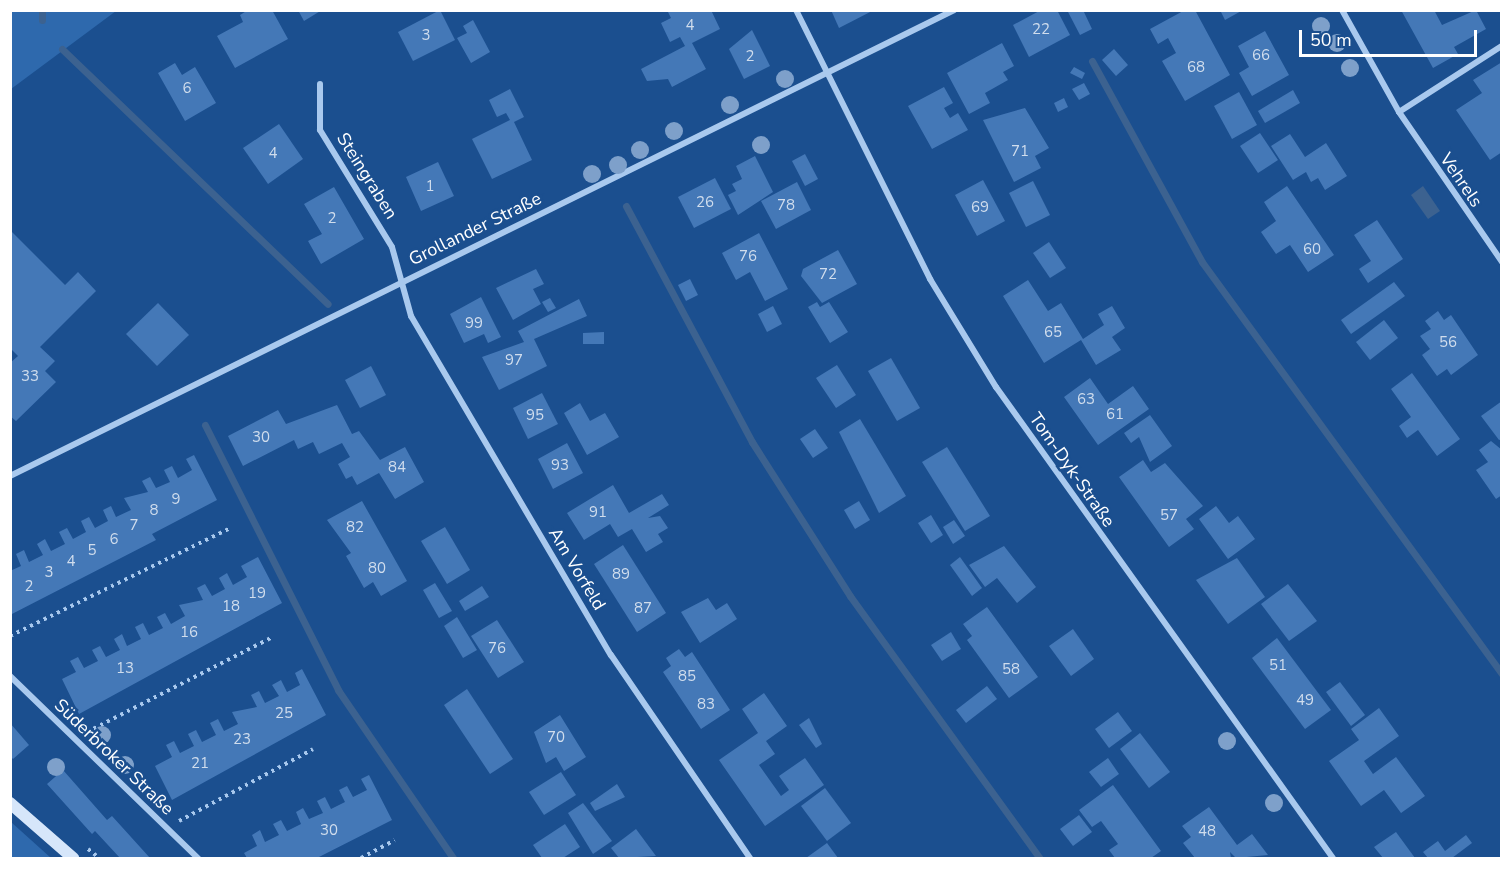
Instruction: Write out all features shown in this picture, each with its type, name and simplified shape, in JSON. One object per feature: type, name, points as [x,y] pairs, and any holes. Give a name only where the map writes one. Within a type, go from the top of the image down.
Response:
[{"type":"street","name":"Tom-Dyk-Straße","points":[[796,10],[930,279],[996,387],[1334,858]]},
{"type":"street","name":"Grollander Straße","points":[[10,476],[954,10]]},
{"type":"street","name":"Vehrels","points":[[1341,10],[1399,112],[1502,262]]},
{"type":"street","points":[[1399,112],[1502,46]]},
{"type":"street","name":"Steingraben","points":[[320,84],[320,130],[393,247],[400,282]]},
{"type":"street","name":"Am Vorfeld","points":[[400,282],[411,316],[605,645],[750,858]]},
{"type":"street","name":"Süderbroker Straße","points":[[10,676],[198,858]]},
{"type":"street","points":[[10,803],[73,858]]},
{"type":"path","points":[[10,636],[230,528]]},
{"type":"path","points":[[73,739],[271,638]]},
{"type":"path","points":[[166,828],[313,749]]},
{"type":"path","points":[[361,858],[395,840]]},
{"type":"shaded area","points":[[11,10],[116,11],[11,89]]},
{"type":"shaded area","points":[[1423,186],[1440,211],[1428,219],[1411,195]]},
{"type":"shaded area","points":[[11,822],[51,858],[11,858]]},
{"type":"building","points":[[248,10],[272,10],[288,39],[235,68],[217,36],[243,22],[240,15]]},
{"type":"building","points":[[298,10],[322,10],[304,21]]},
{"type":"building","points":[[440,10],[455,40],[413,61],[398,32]]},
{"type":"building","points":[[667,10],[711,10],[720,29],[692,43],[706,69],[672,87],[668,79],[647,81],[641,69],[685,46],[680,37],[670,42],[661,23],[671,18]]},
{"type":"building","points":[[831,10],[874,10],[839,28]]},
{"type":"building","points":[[1041,10],[1057,10],[1070,35],[1029,57],[1013,25]]},
{"type":"building","points":[[1067,10],[1083,10],[1092,29],[1080,35]]},
{"type":"building","points":[[1185,10],[1195,10],[1230,75],[1185,101],[1162,61],[1176,53],[1168,38],[1158,44],[1150,29]]},
{"type":"building","points":[[1220,10],[1243,10],[1225,20]]},
{"type":"building","points":[[1401,10],[1434,10],[1442,25],[1476,10],[1486,29],[1454,47],[1458,54],[1433,68]]},
{"type":"building","points":[[473,20],[490,52],[471,63],[457,38],[467,33],[463,26]]},
{"type":"building","points":[[752,30],[770,66],[744,79],[729,49]]},
{"type":"building","points":[[1265,31],[1289,75],[1252,96],[1239,73],[1249,67],[1238,46]]},
{"type":"building","points":[[1002,43],[1014,66],[1003,72],[1008,80],[985,93],[990,103],[969,114],[947,73]]},
{"type":"building","points":[[1114,49],[1128,65],[1116,76],[1102,60]]},
{"type":"building","points":[[1502,62],[1502,152],[1490,160],[1456,110],[1482,93],[1473,80]]},
{"type":"building","points":[[175,63],[182,75],[195,67],[216,103],[185,121],[158,73]]},
{"type":"building","points":[[1074,67],[1085,73],[1082,79],[1070,73]]},
{"type":"building","points":[[1084,83],[1090,94],[1079,100],[1072,89]]},
{"type":"building","points":[[944,87],[953,103],[944,108],[950,118],[958,113],[968,130],[932,149],[908,106]]},
{"type":"building","points":[[510,89],[524,117],[514,122],[532,160],[492,179],[472,139],[510,120],[506,113],[497,117],[489,100]]},
{"type":"building","points":[[1293,90],[1300,103],[1265,123],[1258,111]]},
{"type":"building","points":[[1239,92],[1257,125],[1232,139],[1214,106]]},
{"type":"building","points":[[1064,98],[1068,107],[1058,112],[1054,103]]},
{"type":"building","points":[[1025,108],[1049,148],[1035,156],[1041,168],[1014,182],[983,120]]},
{"type":"building","points":[[279,124],[303,159],[268,184],[243,148]]},
{"type":"building","points":[[1260,133],[1278,160],[1258,173],[1240,146]]},
{"type":"building","points":[[1290,134],[1305,157],[1326,143],[1347,176],[1325,190],[1318,178],[1311,182],[1306,172],[1293,180],[1271,146]]},
{"type":"building","points":[[805,154],[818,179],[805,186],[792,161]]},
{"type":"building","points":[[755,156],[773,192],[738,215],[728,195],[736,191],[732,184],[742,179],[736,166]]},
{"type":"building","points":[[438,162],[454,196],[421,211],[406,177]]},
{"type":"building","points":[[715,178],[731,209],[694,228],[678,197]]},
{"type":"building","points":[[983,180],[1005,221],[977,236],[955,195]]},
{"type":"building","points":[[1033,181],[1050,215],[1026,227],[1009,193]]},
{"type":"building","points":[[797,182],[811,210],[776,229],[761,201]]},
{"type":"building","points":[[1287,186],[1334,255],[1308,272],[1290,245],[1276,254],[1261,232],[1276,221],[1264,202]]},
{"type":"building","points":[[334,187],[364,239],[321,264],[308,241],[322,234],[304,204]]},
{"type":"building","points":[[1377,220],[1403,259],[1368,283],[1359,269],[1371,261],[1354,235]]},
{"type":"building","points":[[10,230],[65,285],[78,272],[96,291],[40,347],[55,361],[45,371],[56,382],[16,421],[10,416],[10,363],[18,356],[10,348]]},
{"type":"building","points":[[759,233],[788,289],[765,301],[750,272],[736,280],[722,253]]},
{"type":"building","points":[[1049,242],[1066,268],[1050,278],[1033,253]]},
{"type":"building","points":[[838,250],[857,284],[822,303],[801,276],[803,269]]},
{"type":"building","points":[[536,269],[544,284],[533,289],[541,304],[513,320],[496,288]]},
{"type":"building","points":[[690,279],[698,295],[686,301],[678,285]]},
{"type":"building","points":[[1028,280],[1048,311],[1061,303],[1083,339],[1104,325],[1098,314],[1112,306],[1125,328],[1112,337],[1121,350],[1096,365],[1081,340],[1044,363],[1003,296]]},
{"type":"building","points":[[1394,282],[1405,296],[1351,334],[1341,320]]},
{"type":"building","points":[[481,297],[501,337],[488,343],[484,334],[464,343],[450,314]]},
{"type":"building","points":[[550,298],[556,308],[548,312],[542,302]]},
{"type":"building","points":[[579,299],[587,316],[534,339],[547,366],[499,390],[482,357],[524,342],[518,331]]},
{"type":"building","points":[[817,302],[820,307],[829,302],[848,332],[830,343],[808,307]]},
{"type":"building","points":[[158,303],[189,335],[157,366],[126,334]]},
{"type":"building","points":[[773,306],[782,324],[767,332],[758,314]]},
{"type":"building","points":[[1438,311],[1444,320],[1451,315],[1478,355],[1451,375],[1447,369],[1437,376],[1422,355],[1430,349],[1420,336],[1431,329],[1425,321]]},
{"type":"building","points":[[1384,320],[1398,338],[1370,360],[1356,342]]},
{"type":"building","points":[[604,332],[604,344],[583,344],[583,333]]},
{"type":"building","points":[[891,358],[920,408],[897,421],[868,371]]},
{"type":"building","points":[[837,365],[856,395],[836,408],[816,378]]},
{"type":"building","points":[[371,366],[386,395],[360,408],[345,380]]},
{"type":"building","points":[[1412,373],[1460,439],[1437,456],[1418,430],[1407,438],[1399,426],[1411,417],[1391,389]]},
{"type":"building","points":[[1090,378],[1108,404],[1133,386],[1149,409],[1098,445],[1064,397]]},
{"type":"building","points":[[542,393],[558,424],[528,439],[513,408]]},
{"type":"building","points":[[1502,401],[1502,439],[1499,440],[1481,416]]},
{"type":"building","points":[[580,403],[590,421],[605,413],[619,437],[587,455],[564,413]]},
{"type":"building","points":[[337,405],[352,434],[359,431],[380,460],[405,447],[424,482],[395,499],[379,473],[357,485],[352,476],[346,479],[338,464],[350,457],[342,443],[319,454],[313,442],[298,449],[294,440],[243,466],[228,436],[278,410],[286,424]]},
{"type":"building","points":[[1150,415],[1172,446],[1150,462],[1139,437],[1131,443],[1124,433]]},
{"type":"building","points":[[860,419],[906,496],[879,513],[839,432]]},
{"type":"building","points":[[815,429],[828,448],[813,458],[800,439]]},
{"type":"building","points":[[1491,441],[1502,450],[1502,495],[1496,499],[1476,470],[1488,462],[1479,450]]},
{"type":"building","points":[[567,443],[583,473],[553,489],[538,459]]},
{"type":"building","points":[[947,447],[990,516],[965,531],[922,462]]},
{"type":"building","points":[[194,455],[217,500],[152,534],[156,540],[10,615],[10,571],[21,566],[16,554],[24,550],[29,562],[43,555],[37,544],[45,539],[51,551],[65,544],[59,532],[67,528],[73,539],[86,532],[81,521],[89,517],[95,528],[108,521],[103,510],[111,506],[116,517],[131,510],[124,498],[148,492],[142,481],[150,477],[156,488],[170,482],[164,470],[172,466],[178,478],[192,470],[186,459]]},
{"type":"building","points":[[1143,460],[1151,472],[1165,463],[1203,506],[1186,519],[1194,529],[1169,547],[1119,477]]},
{"type":"building","points":[[613,485],[629,513],[662,494],[669,505],[648,518],[660,516],[668,528],[658,534],[663,542],[646,552],[632,529],[618,537],[610,524],[584,540],[567,513]]},
{"type":"building","points":[[362,501],[407,581],[381,596],[373,582],[364,588],[346,556],[351,553],[327,520]]},
{"type":"building","points":[[859,501],[870,520],[855,529],[844,510]]},
{"type":"building","points":[[1216,506],[1229,523],[1238,516],[1255,539],[1228,559],[1199,519]]},
{"type":"building","points":[[931,515],[943,535],[931,543],[918,523]]},
{"type":"building","points":[[954,520],[965,536],[953,544],[943,527]]},
{"type":"building","points":[[445,527],[470,570],[447,584],[421,541]]},
{"type":"building","points":[[623,545],[666,613],[637,632],[594,564]]},
{"type":"building","points":[[1004,546],[1036,587],[1017,603],[997,578],[985,587],[969,565]]},
{"type":"building","points":[[258,557],[282,603],[79,714],[62,679],[76,672],[70,661],[78,657],[84,668],[98,661],[92,650],[100,646],[106,657],[120,650],[114,639],[122,634],[127,646],[141,639],[135,627],[143,623],[149,635],[163,628],[157,617],[165,613],[171,624],[185,616],[179,605],[203,600],[197,588],[205,584],[212,596],[225,589],[219,578],[227,573],[233,585],[247,577],[241,566]]},
{"type":"building","points":[[960,557],[982,588],[972,596],[950,565]]},
{"type":"building","points":[[1237,558],[1265,597],[1228,624],[1196,580]]},
{"type":"building","points":[[435,583],[452,611],[439,618],[423,590]]},
{"type":"building","points":[[1288,584],[1317,621],[1289,641],[1261,604]]},
{"type":"building","points":[[482,586],[489,597],[465,611],[459,601]]},
{"type":"building","points":[[708,598],[716,610],[727,603],[737,619],[700,643],[681,612]]},
{"type":"building","points":[[987,607],[1038,677],[1009,698],[967,640],[972,636],[963,624]]},
{"type":"building","points":[[457,617],[477,650],[463,658],[444,626]]},
{"type":"building","points":[[497,620],[524,662],[498,678],[471,636]]},
{"type":"building","points":[[1073,629],[1094,659],[1071,676],[1049,646]]},
{"type":"building","points":[[951,632],[961,649],[942,661],[931,645]]},
{"type":"building","points":[[1277,638],[1331,710],[1305,729],[1252,658]]},
{"type":"building","points":[[679,649],[685,657],[692,652],[730,710],[701,729],[663,672],[671,666],[666,658]]},
{"type":"building","points":[[302,669],[326,715],[172,800],[155,766],[172,757],[166,745],[174,741],[180,753],[194,746],[188,734],[196,730],[202,742],[216,735],[210,723],[218,719],[224,731],[238,724],[232,712],[257,707],[251,695],[259,691],[265,703],[279,696],[272,685],[281,680],[287,692],[300,685],[295,673]]},
{"type":"building","points":[[1340,682],[1365,715],[1351,726],[1326,692]]},
{"type":"building","points":[[987,686],[997,699],[966,723],[956,710]]},
{"type":"building","points":[[467,689],[513,759],[490,774],[444,705]]},
{"type":"building","points":[[764,693],[787,726],[766,741],[775,754],[759,765],[781,796],[789,790],[779,776],[805,758],[824,785],[765,826],[719,760],[758,733],[742,709]]},
{"type":"building","points":[[1379,708],[1399,736],[1364,761],[1373,774],[1396,757],[1425,796],[1401,813],[1384,790],[1361,806],[1329,761],[1359,740],[1351,729]]},
{"type":"building","points":[[1118,712],[1132,731],[1109,748],[1095,729]]},
{"type":"building","points":[[560,715],[586,757],[564,771],[556,757],[546,763],[534,732]]},
{"type":"building","points":[[809,718],[822,744],[816,748],[799,725]]},
{"type":"building","points":[[10,723],[29,745],[13,759],[10,756]]},
{"type":"building","points":[[1140,733],[1170,772],[1149,788],[1120,749]]},
{"type":"building","points":[[1108,758],[1119,774],[1101,787],[1089,772]]},
{"type":"building","points":[[63,770],[107,820],[112,816],[150,858],[120,858],[95,831],[92,834],[47,784]]},
{"type":"building","points":[[561,772],[576,795],[544,815],[529,792]]},
{"type":"building","points":[[369,775],[392,820],[317,858],[247,858],[244,853],[257,846],[252,835],[260,830],[265,842],[279,835],[273,824],[281,820],[287,831],[301,824],[296,812],[303,808],[309,819],[323,813],[317,801],[325,797],[331,809],[345,802],[339,790],[347,786],[353,797],[367,790],[361,779]]},
{"type":"building","points":[[617,784],[625,797],[595,811],[590,803]]},
{"type":"building","points":[[1113,785],[1161,851],[1151,858],[1115,858],[1109,850],[1118,844],[1101,821],[1092,827],[1079,810]]},
{"type":"building","points":[[825,788],[851,823],[827,841],[801,806]]},
{"type":"building","points":[[583,803],[612,841],[593,854],[568,813]]},
{"type":"building","points":[[1209,807],[1237,845],[1252,834],[1268,855],[1236,858],[1230,852],[1231,858],[1195,858],[1183,843],[1191,837],[1182,826]]},
{"type":"building","points":[[1079,815],[1092,832],[1073,846],[1060,829]]},
{"type":"building","points":[[565,824],[580,847],[563,858],[542,858],[533,845]]},
{"type":"building","points":[[636,829],[656,856],[619,858],[611,848]]},
{"type":"building","points":[[1396,832],[1415,858],[1383,858],[1374,847]]},
{"type":"building","points":[[1466,835],[1472,843],[1452,858],[1428,858],[1423,852],[1438,841],[1445,851]]},
{"type":"building","points":[[827,843],[838,858],[806,858]]},
{"type":"waterway","points":[[42,10],[42,20]]},
{"type":"waterway","points":[[62,49],[328,304]]},
{"type":"waterway","points":[[1092,61],[1202,262],[1502,674]]},
{"type":"waterway","points":[[626,206],[752,442],[850,596],[1040,858]]},
{"type":"waterway","points":[[205,425],[338,690],[453,858]]}]
